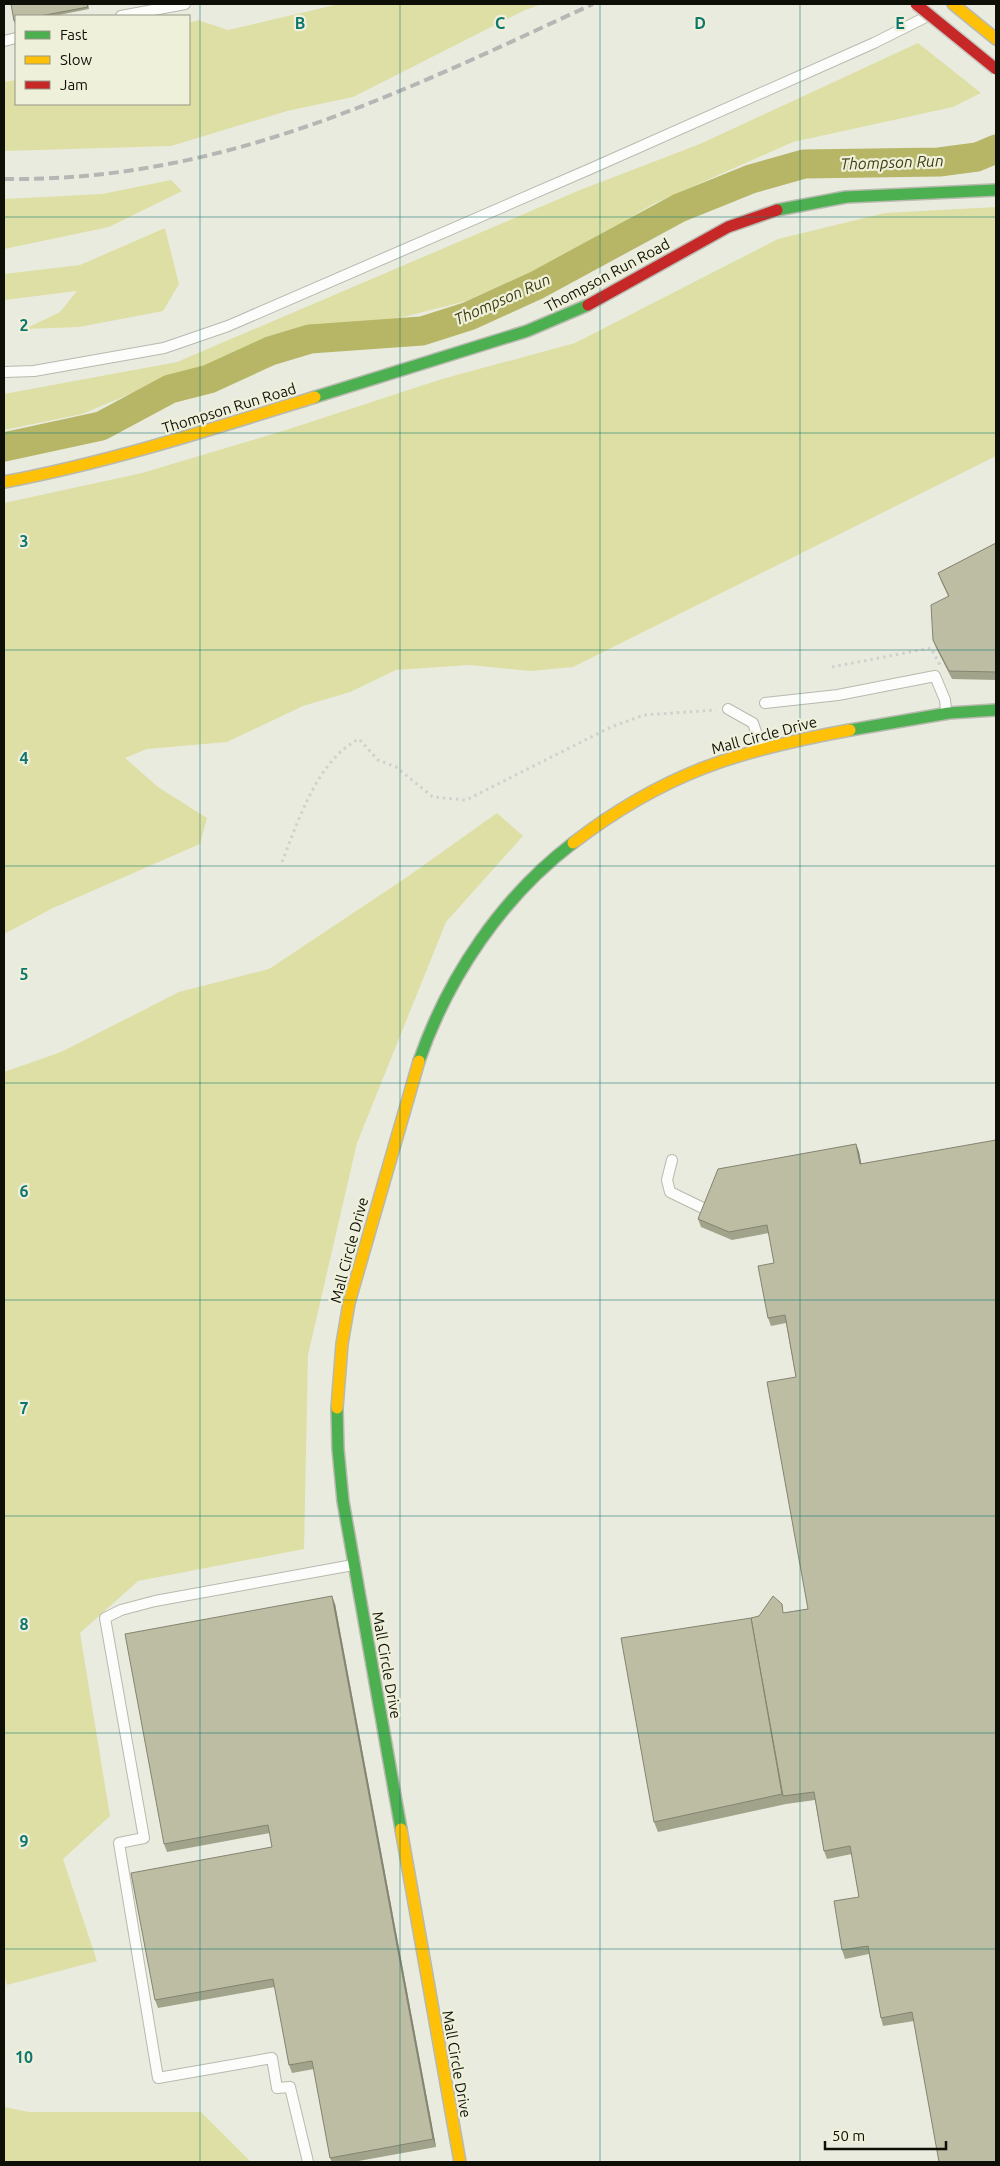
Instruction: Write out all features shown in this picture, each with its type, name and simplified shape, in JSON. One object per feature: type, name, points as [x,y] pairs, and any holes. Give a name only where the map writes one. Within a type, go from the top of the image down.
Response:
[{"type":"main road","points":[[916,4],[996,69]]},
{"type":"main road","points":[[952,4],[996,39]]},
{"type":"main road","name":"Thompson Run Road","points":[[4,482],[64,472],[124,456],[527,331],[582,308],[728,227],[778,210],[854,196],[996,190]]},
{"type":"main road","name":"Mall Circle Drive","points":[[460,2162],[354,1565],[338,1466],[336,1426],[337,1389],[346,1316],[408,1092],[429,1034],[454,982],[502,912],[552,860],[577,839],[629,803],[661,786],[717,761],[761,748],[827,733],[946,714],[996,710]]},
{"type":"lane","points":[[126,15],[185,4]]},
{"type":"lane","points":[[4,372],[34,371],[164,348],[228,326],[874,43],[952,4]]},
{"type":"lane","points":[[765,703],[838,695],[935,676],[945,700],[946,714]]},
{"type":"lane","points":[[728,709],[753,723],[761,748]]},
{"type":"lane","points":[[672,1160],[667,1180],[670,1192],[707,1210]]},
{"type":"lane","points":[[308,2162],[290,2087],[277,2088],[272,2058],[158,2078],[119,1843],[144,1838],[105,1618],[121,1610],[155,1601],[354,1565]]},
{"type":"path","points":[[832,667],[931,648],[944,673]]},
{"type":"path","points":[[282,862],[310,792],[346,746],[359,740],[378,760],[396,767],[433,797],[466,800],[611,728],[644,715],[728,709]]},
{"type":"green space","points":[[339,4],[542,4],[525,10],[353,97],[287,111],[171,146],[4,151],[4,82],[15,80],[15,105],[190,105],[190,23],[198,20],[228,30]]},
{"type":"green space","points":[[918,43],[981,93],[953,107],[793,142],[653,204],[566,256],[466,301],[388,321],[313,325],[207,367],[149,386],[82,414],[4,430],[4,394],[177,362],[580,190],[700,144]]},
{"type":"green space","points":[[171,180],[182,191],[109,227],[4,249],[4,199],[102,194]]},
{"type":"green space","points":[[996,207],[996,456],[573,667],[531,671],[470,665],[396,670],[350,692],[303,706],[227,742],[147,749],[125,758],[158,787],[207,818],[200,844],[53,908],[4,934],[4,503],[142,473],[286,430],[442,379],[575,343],[778,239],[885,213]]},
{"type":"green space","points":[[165,228],[179,284],[163,311],[79,327],[25,329],[60,312],[77,291],[4,300],[4,274],[80,265]]},
{"type":"green space","points":[[497,813],[523,836],[446,922],[357,1143],[308,1355],[304,1549],[138,1581],[80,1633],[110,1816],[63,1859],[97,1961],[7,1985],[4,1975],[4,1072],[61,1052],[179,992],[269,969],[410,875]]},
{"type":"green space","points":[[4,2107],[29,2112],[201,2112],[251,2162],[4,2162]]},
{"type":"building","points":[[11,4],[87,4],[88,7],[45,15],[15,15],[14,21]]},
{"type":"building","points":[[996,543],[996,672],[949,671],[933,640],[931,605],[949,596],[938,573]]},
{"type":"building","points":[[996,1140],[996,2162],[939,2162],[912,2012],[881,2018],[868,1946],[842,1950],[834,1901],[859,1897],[850,1846],[824,1851],[814,1792],[783,1796],[751,1618],[759,1616],[773,1596],[782,1604],[783,1613],[808,1609],[767,1382],[796,1377],[785,1315],[768,1318],[758,1266],[774,1263],[767,1225],[729,1232],[698,1219],[718,1169],[856,1144],[860,1164]]},
{"type":"building","points":[[332,1596],[433,2139],[330,2158],[312,2061],[289,2065],[273,1979],[155,2000],[131,1873],[272,1847],[268,1825],[164,1844],[125,1634]]},
{"type":"building","points":[[751,1618],[782,1794],[654,1822],[621,1638]]},
{"type":"waterway","name":"Thompson Run","points":[[4,447],[101,426],[170,389],[209,379],[270,351],[310,339],[422,331],[469,316],[537,285],[679,208],[751,179],[804,164],[939,162],[977,157],[996,149]]},
{"type":"railway","points":[[4,179],[84,176],[161,165],[235,148],[308,126],[379,99],[593,4]]},
{"type":"traffic: fast","points":[[777,210],[846,197],[996,190]]},
{"type":"traffic: fast","points":[[315,397],[527,331],[588,305]]},
{"type":"traffic: fast","points":[[850,730],[949,713],[996,710]]},
{"type":"traffic: fast","points":[[419,1061],[445,999],[480,941],[523,888],[547,864],[573,843]]},
{"type":"traffic: fast","points":[[337,1408],[338,1449],[343,1501],[401,1829]]},
{"type":"traffic: slow","points":[[953,4],[996,39]]},
{"type":"traffic: slow","points":[[4,482],[122,455],[315,397]]},
{"type":"traffic: slow","points":[[573,843],[606,819],[639,799],[671,782],[704,768],[773,746],[850,730]]},
{"type":"traffic: slow","points":[[337,1408],[342,1344],[349,1303],[419,1061]]},
{"type":"traffic: slow","points":[[401,1829],[460,2162]]},
{"type":"traffic: jam","points":[[916,4],[996,69]]},
{"type":"traffic: jam","points":[[588,305],[728,227],[777,210]]}]
